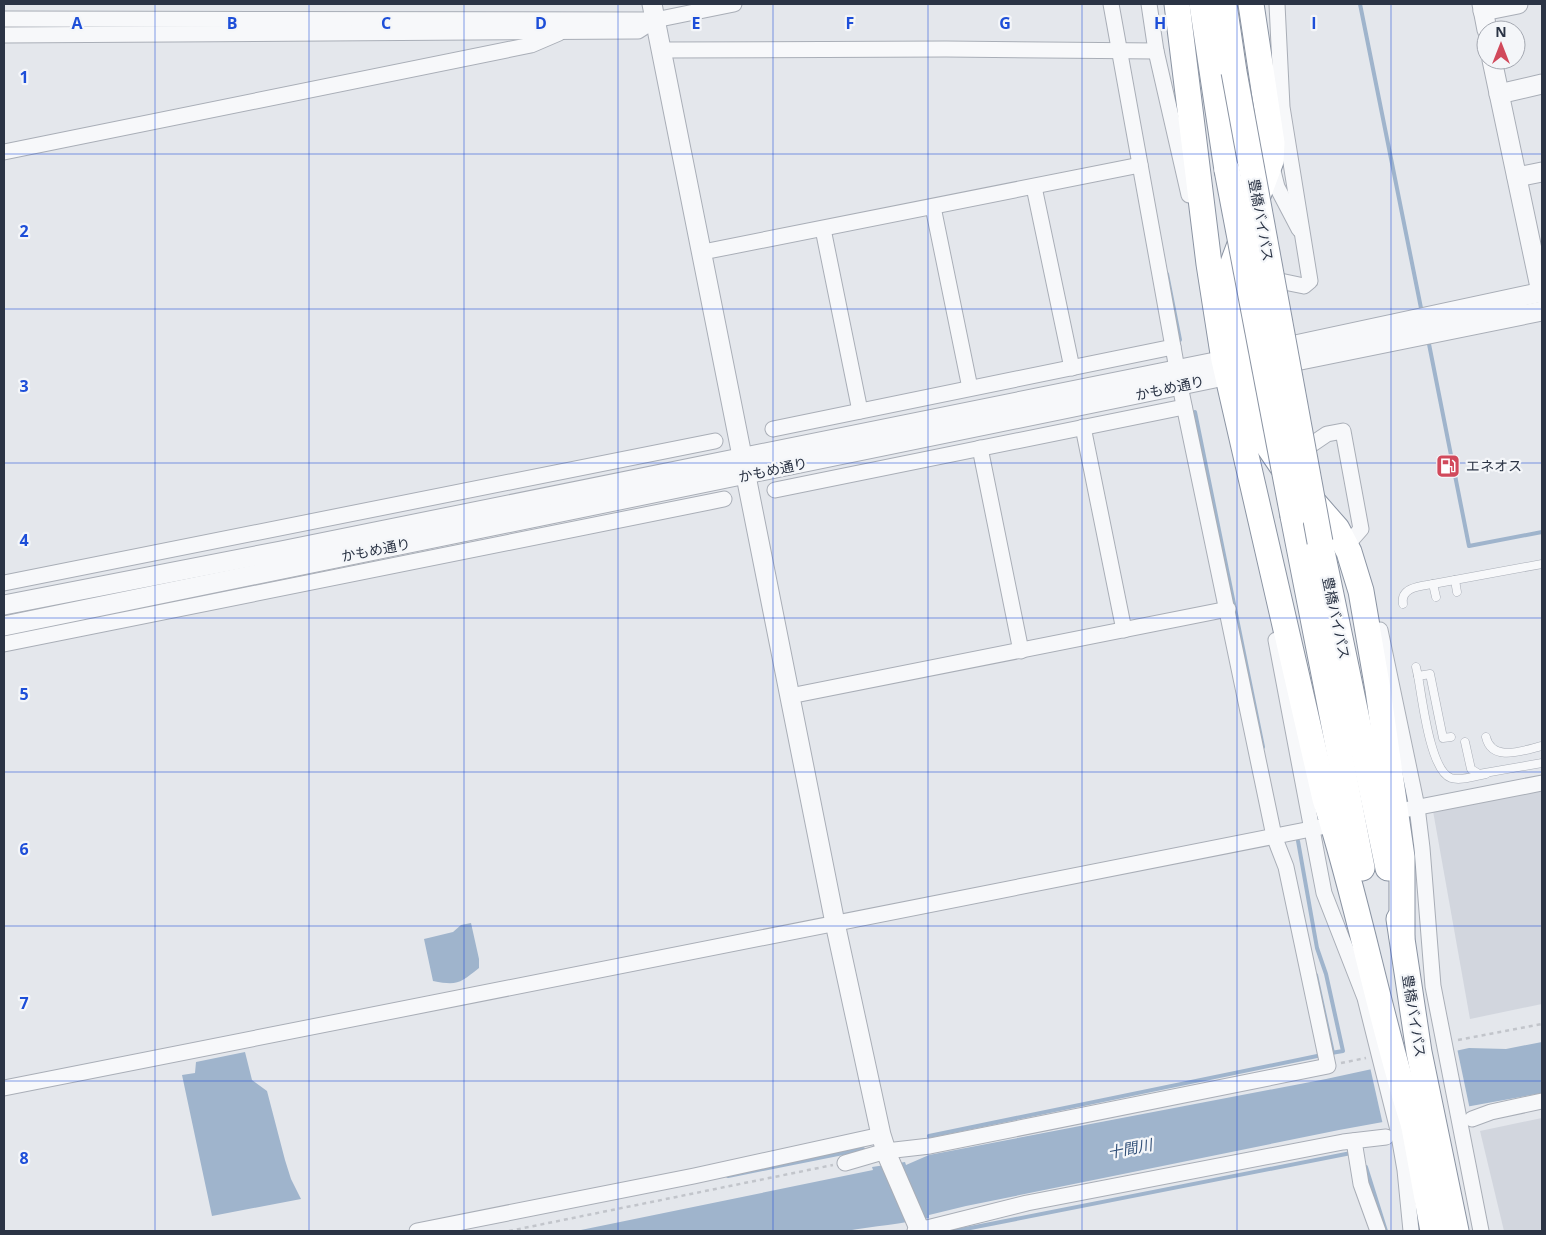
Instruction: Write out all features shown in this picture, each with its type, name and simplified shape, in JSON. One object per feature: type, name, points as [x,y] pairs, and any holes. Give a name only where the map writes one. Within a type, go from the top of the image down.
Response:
[{"type":"highway","points":[[1177,4],[1208,252],[1235,366],[1265,535],[1325,799],[1347,866],[1392,1057]]},
{"type":"highway","name":"豊橋バイパス","points":[[1202,4],[1228,170],[1392,1057],[1434,1231]]},
{"type":"highway","name":"豊橋バイパス","points":[[1224,4],[1234,72],[1320,542],[1402,936],[1392,1057]]},
{"type":"highway","points":[[1252,4],[1271,121],[1271,161],[1233,264],[1230,293],[1235,366],[1260,434],[1282,466],[1337,529],[1349,554],[1361,590],[1378,690],[1402,858],[1402,936]]},
{"type":"highway","name":"豊橋バイパス","points":[[1408,1129],[1456,1231]]},
{"type":"street","points":[[4,19],[654,12],[734,4]]},
{"type":"street","points":[[417,1231],[684,1178],[885,1148],[940,1144],[1328,1066],[1286,867],[1274,836],[1228,609],[1184,407],[1121,50],[1111,4]]},
{"type":"street","points":[[1149,4],[1156,51],[1198,240],[1208,252]]},
{"type":"street","points":[[1231,277],[1241,274],[1304,286],[1308,285],[1310,281],[1282,107],[1277,4]]},
{"type":"street","points":[[1483,8],[1518,4]]},
{"type":"street","points":[[4,34],[638,31],[654,12]]},
{"type":"street","points":[[654,12],[744,456],[835,924],[885,1148],[920,1230],[1027,1203],[1408,1129]]},
{"type":"street","points":[[4,152],[531,45],[565,31]]},
{"type":"street","points":[[661,50],[1156,51]]},
{"type":"street","points":[[1494,70],[1542,304]]},
{"type":"street","points":[[1498,94],[1542,84]]},
{"type":"street","points":[[1271,161],[1278,187],[1304,238]]},
{"type":"street","points":[[703,252],[1140,166]]},
{"type":"street","points":[[1517,177],[1542,172]]},
{"type":"street","points":[[1034,187],[1072,368]]},
{"type":"street","points":[[933,207],[970,388]]},
{"type":"street","points":[[823,228],[860,411]]},
{"type":"street","name":"かもめ通り","points":[[4,626],[74,621],[744,456],[923,420],[1178,377],[1542,304]]},
{"type":"street","points":[[772,429],[1173,347]]},
{"type":"street","name":"かもめ通り","points":[[4,605],[38,598],[285,569],[925,438],[1178,377]]},
{"type":"street","points":[[918,399],[923,420]]},
{"type":"street","points":[[775,490],[1184,407]]},
{"type":"street","points":[[1083,428],[1124,630]]},
{"type":"street","points":[[1282,466],[1327,434],[1342,432],[1362,529],[1349,554],[1363,571],[1372,589],[1410,809],[1422,848],[1433,986],[1444,1048],[1465,1118],[1481,1231]]},
{"type":"street","points":[[925,438],[929,458]]},
{"type":"street","points":[[4,584],[715,440]]},
{"type":"street","points":[[980,448],[1022,651]]},
{"type":"street","points":[[277,529],[285,569],[724,499]]},
{"type":"street","points":[[1265,535],[1262,570],[1317,827],[1324,893],[1365,998],[1392,1057],[1408,1129],[1405,1170],[1411,1231]]},
{"type":"street","points":[[34,577],[38,598]]},
{"type":"street","points":[[790,696],[1228,609]]},
{"type":"street","points":[[4,644],[74,621]]},
{"type":"street","points":[[1410,809],[1542,783]]},
{"type":"street","points":[[4,1088],[1317,827]]},
{"type":"street","points":[[1465,1118],[1542,1101]]},
{"type":"street","points":[[1354,1141],[1362,1184],[1378,1231]]},
{"type":"street","points":[[845,1163],[885,1148]]},
{"type":"lane","points":[[1403,604],[1404,595],[1410,588],[1542,564]]},
{"type":"lane","points":[[1455,580],[1457,592]]},
{"type":"lane","points":[[1433,584],[1436,597]]},
{"type":"lane","points":[[1416,667],[1433,752],[1442,771],[1449,778],[1457,779],[1542,763]]},
{"type":"lane","points":[[1418,676],[1430,674],[1444,738],[1450,737]]},
{"type":"lane","points":[[1486,737],[1489,746],[1496,752],[1508,753],[1542,746]]},
{"type":"lane","points":[[1465,742],[1471,769],[1479,774],[1486,774]]},
{"type":"path","points":[[1458,1040],[1542,1024]]},
{"type":"path","points":[[1328,1066],[1392,1057]]},
{"type":"path","points":[[509,1231],[845,1163]]},
{"type":"shaded area","points":[[1542,789],[1542,1004],[1470,1019],[1433,811]]},
{"type":"shaded area","points":[[1542,1118],[1542,1231],[1504,1231],[1480,1131]]},
{"type":"water","points":[[471,923],[479,959],[479,968],[458,982],[433,981],[424,939],[453,932],[461,925]]},
{"type":"water","name":"十間川","points":[[1542,1042],[1542,1093],[1339,1130],[966,1206],[929,1215],[929,1218],[919,1220],[846,1231],[576,1231],[873,1170],[872,1167],[905,1162],[906,1165],[929,1155],[1326,1079],[1469,1048],[1506,1049]]},
{"type":"water","points":[[245,1052],[252,1080],[267,1091],[285,1160],[291,1179],[301,1199],[212,1216],[182,1075],[195,1073],[196,1062]]},
{"type":"pier","points":[[1457,1048],[1470,1110],[1383,1125],[1370,1067]]},
{"type":"waterway","points":[[1360,4],[1422,313]]},
{"type":"waterway","points":[[1167,274],[1180,340]]},
{"type":"waterway","points":[[1428,339],[1469,546],[1542,532]]},
{"type":"waterway","points":[[1195,412],[1263,747]]},
{"type":"waterway","points":[[1298,841],[1317,948],[1326,974],[1343,1051],[1331,1053]]},
{"type":"waterway","points":[[1316,975],[1333,1053]]},
{"type":"waterway","points":[[929,1136],[1322,1055]]},
{"type":"waterway","points":[[728,1176],[863,1149]]},
{"type":"waterway","points":[[955,1231],[1351,1153]]},
{"type":"waterway","points":[[1366,1167],[1386,1231]]},
{"type":"place","name":"エネオス","points":[[1448,466]]}]
